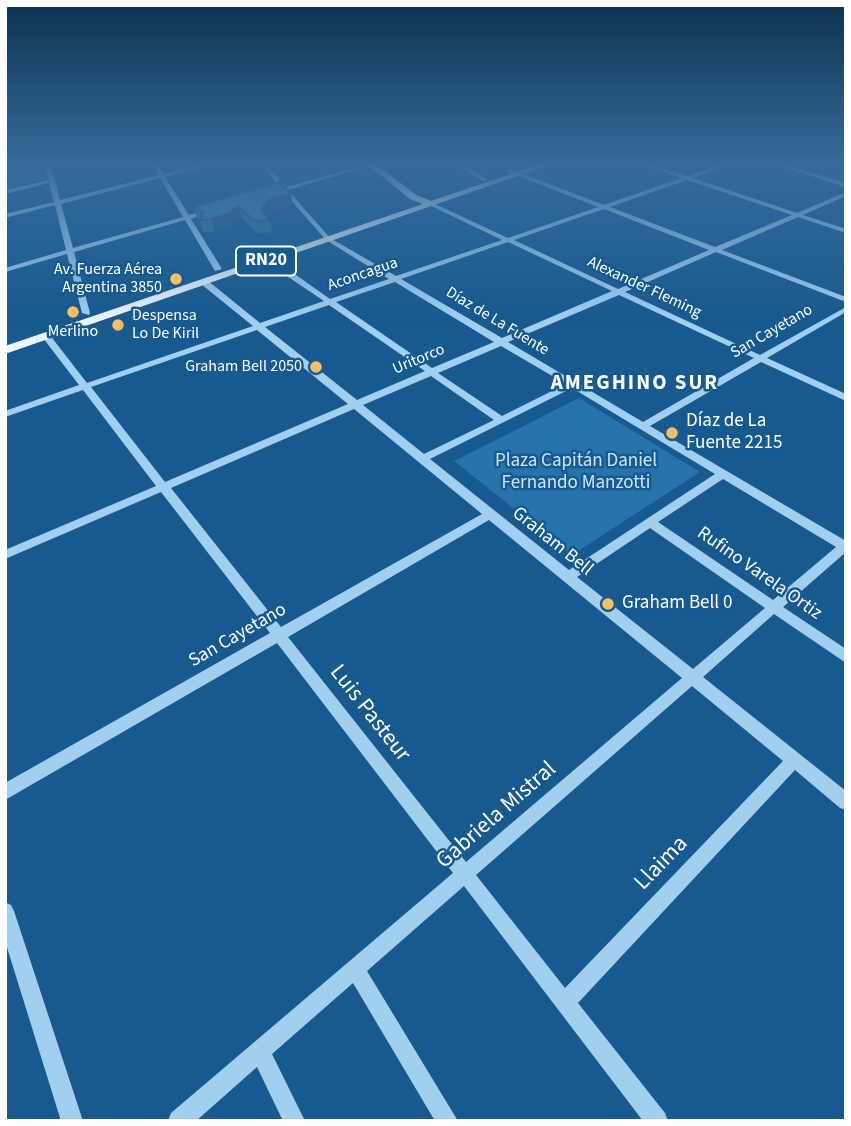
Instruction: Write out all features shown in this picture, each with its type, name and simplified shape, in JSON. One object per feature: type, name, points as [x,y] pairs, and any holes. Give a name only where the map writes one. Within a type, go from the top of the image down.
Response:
[{"type":"main road","name":"RN20","points":[[5,341],[386,216]]},
{"type":"main road","name":"RN20","points":[[5,350],[268,260],[326,236]]},
{"type":"street","points":[[59,216],[86,313]]},
{"type":"street","points":[[5,270],[192,216]]},
{"type":"street","name":"Díaz de La Fuente","points":[[308,216],[326,236],[395,279],[845,546]]},
{"type":"street","name":"Alexander Fleming","points":[[456,216],[846,398]]},
{"type":"street","name":"Aconcagua","points":[[5,414],[579,216]]},
{"type":"street","points":[[626,216],[846,300]]},
{"type":"street","name":"Uritorco","points":[[5,555],[796,216]]},
{"type":"street","points":[[799,216],[846,231]]},
{"type":"street","points":[[187,217],[218,269]]},
{"type":"street","points":[[268,260],[501,420]]},
{"type":"street","name":"Graham Bell","points":[[204,282],[846,802]]},
{"type":"street","name":"San Cayetano","points":[[642,426],[846,309]]},
{"type":"street","name":"Luis Pasteur","points":[[46,336],[657,1121]]},
{"type":"street","points":[[422,459],[572,385]]},
{"type":"street","points":[[568,577],[722,474]]},
{"type":"street","name":"San Cayetano","points":[[5,792],[490,514]]},
{"type":"street","name":"Rufino Varela Ortiz","points":[[650,522],[846,657]]},
{"type":"street","name":"Gabriela Mistral","points":[[179,1121],[845,546]]},
{"type":"street","name":"Llaima","points":[[565,1002],[794,761]]},
{"type":"street","points":[[5,911],[72,1121]]},
{"type":"street","points":[[355,968],[447,1121]]},
{"type":"street","points":[[260,1051],[294,1121]]},
{"type":"green space","name":"Plaza Capitán Daniel Fernando Manzotti","points":[[579,398],[700,472],[572,555],[454,461]]},
{"type":"building","points":[[202,216],[223,216],[211,219],[200,220]]},
{"type":"building","points":[[249,216],[266,216],[270,220],[254,221]]},
{"type":"place","name":"Av. Fuerza Aérea Argentina 3850","points":[[176,279]]},
{"type":"place","name":"Merlino","points":[[73,312]]},
{"type":"place","name":"Despensa Lo De Kiril","points":[[118,325]]},
{"type":"place","name":"Graham Bell 2050","points":[[316,367]]},
{"type":"place","name":"Díaz de La Fuente 2215","points":[[672,433]]},
{"type":"place","name":"Graham Bell 0","points":[[608,604]]},
{"type":"district","name":"AMEGHINO SUR","points":[[635,384]]}]
